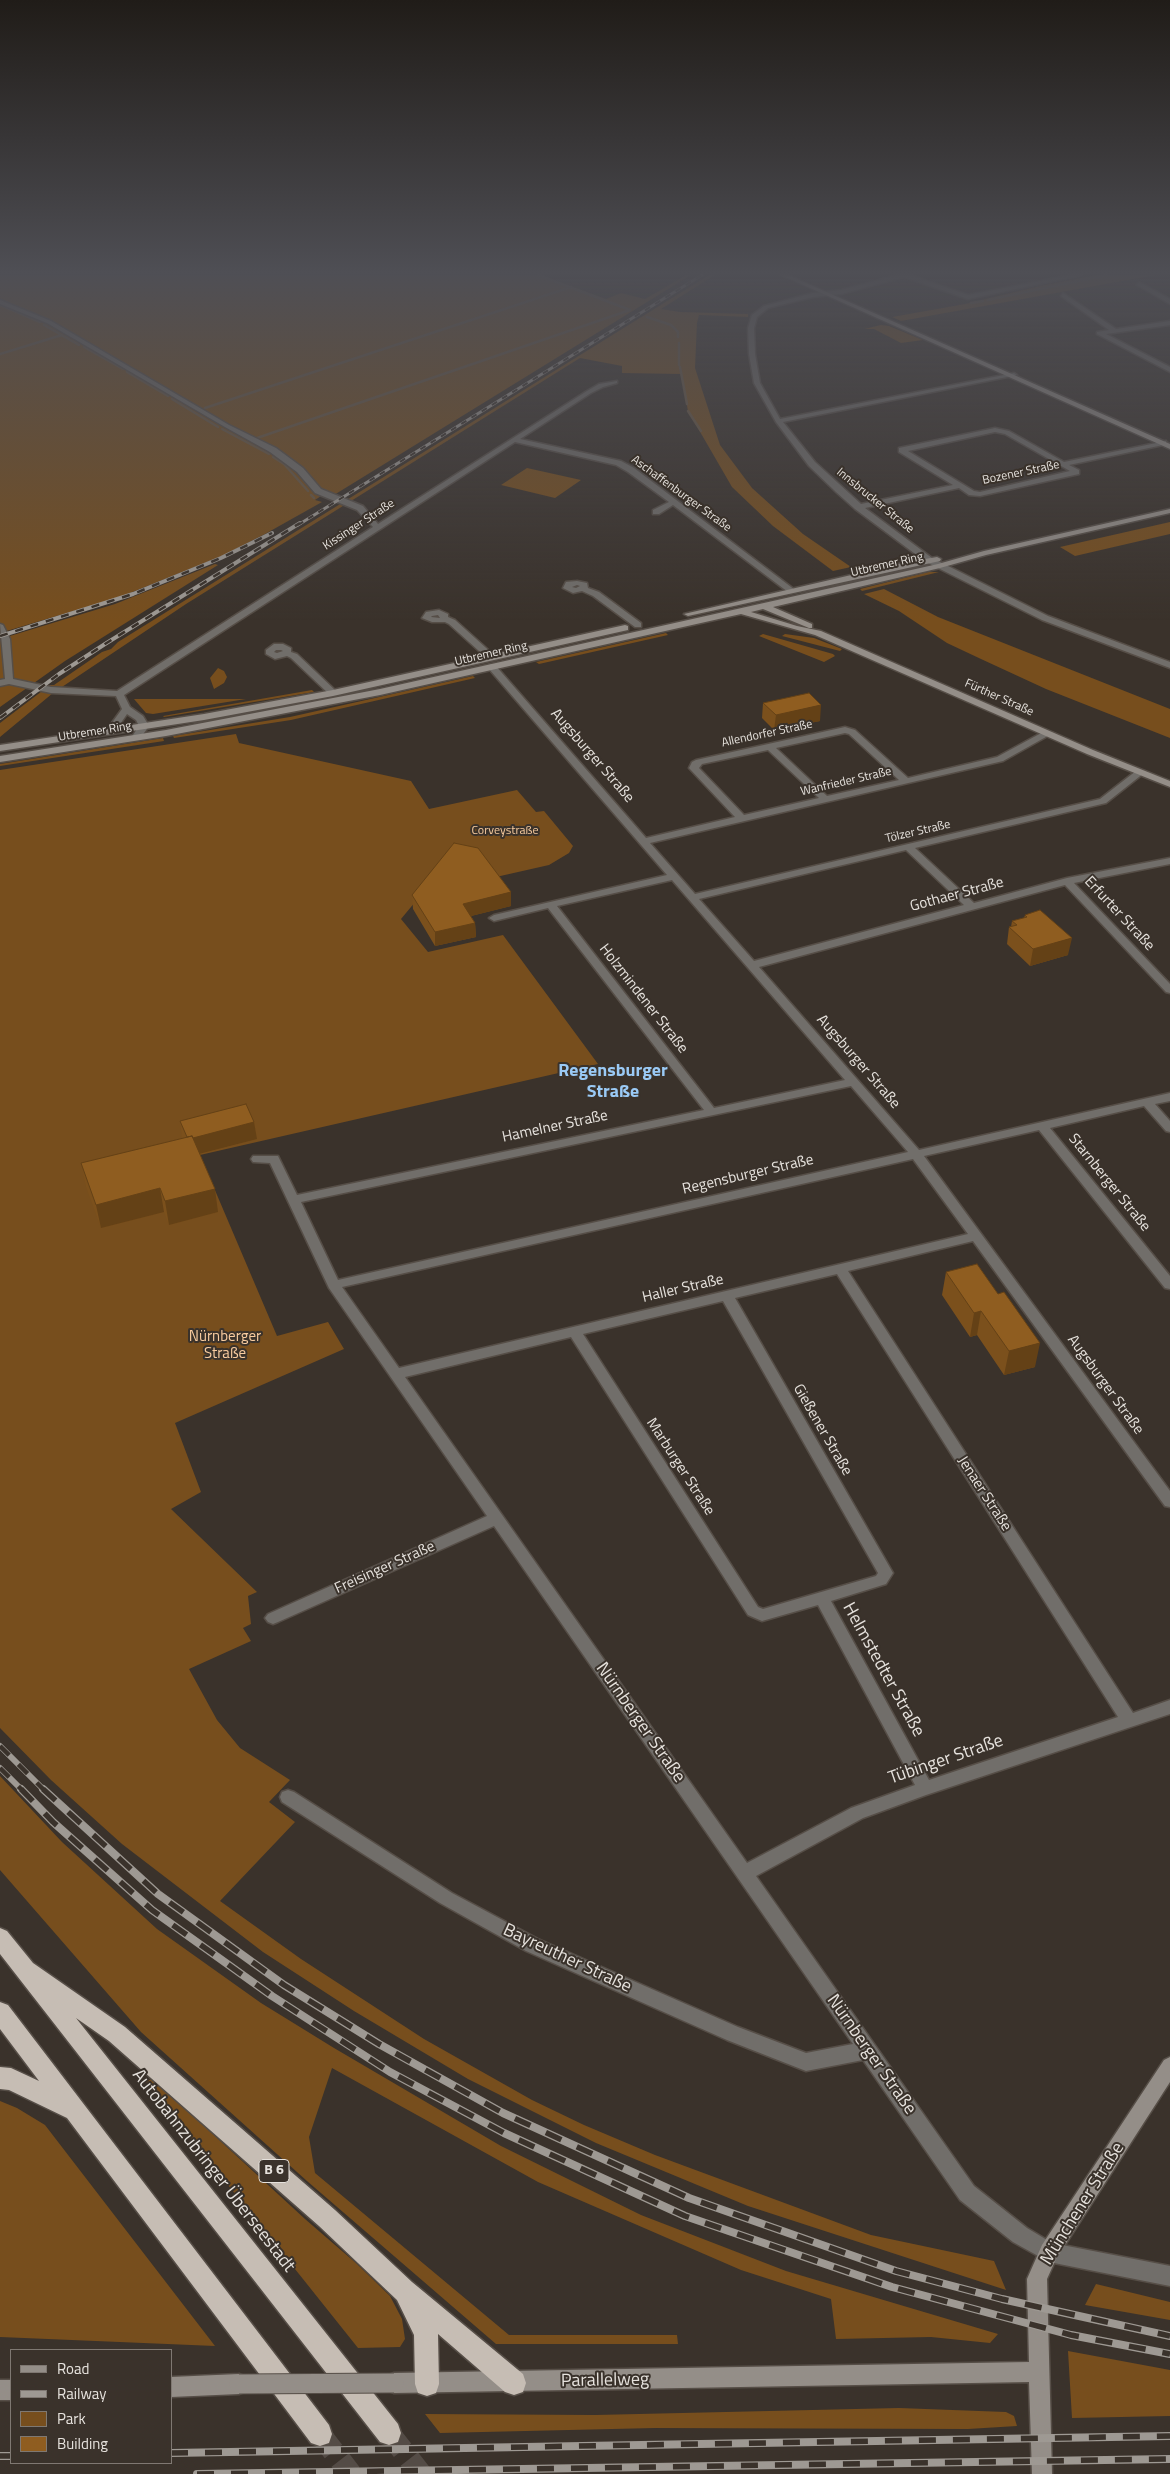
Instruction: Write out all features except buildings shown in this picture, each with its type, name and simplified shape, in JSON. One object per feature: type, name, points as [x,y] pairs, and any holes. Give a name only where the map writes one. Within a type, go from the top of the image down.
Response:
[{"type":"highway","name":"Autobahnzubringer Überseestadt","points":[[0,1938],[389,2433]]},
{"type":"highway","name":"B 6","points":[[25,1970],[116,2034],[327,2218],[404,2290],[514,2383]]},
{"type":"highway","points":[[0,2012],[320,2434]]},
{"type":"highway","points":[[4,2076],[74,2110]]},
{"type":"highway","name":"B 6","points":[[404,2290],[426,2334],[427,2384]]},
{"type":"main road","points":[[1048,390],[1166,445]]},
{"type":"main road","name":"Utbremer Ring","points":[[0,748],[144,726],[333,693],[492,662],[742,611],[1170,511]]},
{"type":"main road","name":"Utbremer Ring","points":[[0,759],[276,714],[638,625],[790,590],[929,560],[984,553]]},
{"type":"main road","points":[[739,602],[742,611]]},
{"type":"main road","name":"Fürther Straße","points":[[739,602],[764,606],[806,624],[818,633]]},
{"type":"main road","name":"Fürther Straße","points":[[742,611],[795,628],[818,633],[1048,734],[1139,773],[1170,784]]},
{"type":"main road","name":"Münchener Straße","points":[[1042,2474],[1037,2279],[1048,2252],[1170,2066]]},
{"type":"main road","name":"Parallelweg","points":[[172,2387],[239,2384],[514,2383],[1038,2372]]},
{"type":"street","points":[[167,390],[227,426],[273,450],[300,470],[318,491],[325,496],[360,508],[377,527]]},
{"type":"street","name":"Kissinger Straße","points":[[119,694],[377,527],[593,390]]},
{"type":"street","name":"Innsbrucker Straße","points":[[761,390],[778,421],[812,464],[858,507],[929,560],[1045,618],[1170,665]]},
{"type":"street","points":[[778,421],[935,390]]},
{"type":"street","points":[[958,486],[902,450],[1002,430],[1064,464]]},
{"type":"street","name":"Aschaffenburger Straße","points":[[514,440],[618,463],[631,470],[790,590]]},
{"type":"street","name":"Bozener Straße","points":[[1064,464],[1166,445]]},
{"type":"street","name":"Bozener Straße","points":[[958,486],[972,493],[980,494],[1076,472],[1064,464]]},
{"type":"street","points":[[858,507],[958,486]]},
{"type":"street","points":[[656,512],[674,502]]},
{"type":"street","points":[[584,589],[596,594],[638,625]]},
{"type":"street","name":"Utbremer Ring","points":[[444,618],[452,622],[492,662]]},
{"type":"street","points":[[0,627],[6,640],[4,682],[51,690],[119,694],[126,709],[140,718],[144,726],[136,738]]},
{"type":"street","points":[[287,653],[294,656],[333,693]]},
{"type":"street","name":"Augsburger Straße","points":[[492,662],[916,1154],[1170,1502]]},
{"type":"street","points":[[111,731],[126,709]]},
{"type":"street","name":"Allendorfer Straße","points":[[741,818],[694,768],[695,764],[845,730],[852,732],[906,781]]},
{"type":"street","name":"Wanfrieder Straße","points":[[645,841],[1000,759],[1048,734]]},
{"type":"street","points":[[770,746],[825,799]]},
{"type":"street","name":"Tölzer Straße","points":[[694,897],[1103,801],[1139,773]]},
{"type":"street","points":[[909,848],[971,906]]},
{"type":"street","points":[[1165,862],[1170,872]]},
{"type":"street","name":"Gothaer Straße","points":[[752,965],[1067,881],[1165,862]]},
{"type":"street","points":[[494,918],[675,876]]},
{"type":"street","name":"Erfurter Straße","points":[[1067,881],[1170,990]]},
{"type":"street","name":"Holzmindener Straße","points":[[551,905],[712,1111]]},
{"type":"street","name":"Hamelner Straße","points":[[293,1200],[853,1082]]},
{"type":"street","name":"Regensburger Straße","points":[[334,1285],[1170,1097]]},
{"type":"street","points":[[1147,1102],[1170,1128]]},
{"type":"street","name":"Starnberger Straße","points":[[1042,1126],[1170,1285]]},
{"type":"street","name":"Nürnberger Straße","points":[[257,1159],[272,1153],[334,1285],[967,2193],[1020,2235],[1048,2252]]},
{"type":"street","name":"Haller Straße","points":[[396,1374],[977,1236]]},
{"type":"street","name":"Jenaer Straße","points":[[840,1269],[1128,1719]]},
{"type":"street","name":"Gießener Straße","points":[[727,1296],[886,1573],[881,1580]]},
{"type":"street","name":"Marburger Straße","points":[[575,1332],[753,1612],[762,1614]]},
{"type":"street","name":"Freisinger Straße","points":[[273,1618],[497,1518]]},
{"type":"street","name":"Helmstedter Straße","points":[[762,1614],[881,1580]]},
{"type":"street","name":"Helmstedter Straße","points":[[821,1597],[925,1788]]},
{"type":"street","name":"Tübinger Straße","points":[[745,1873],[857,1813],[1128,1719],[1170,1708]]},
{"type":"street","name":"Bayreuther Straße","points":[[288,1797],[446,1898],[532,1944],[733,2034],[806,2062],[868,2050]]},
{"type":"street","points":[[1048,2252],[1170,2276]]},
{"type":"green space","points":[[0,390],[504,390],[334,495],[327,492],[315,500],[322,502],[222,556],[120,597],[0,633]]},
{"type":"green space","points":[[523,390],[528,390],[186,604],[53,693],[0,737],[0,723],[50,685],[54,685],[102,652],[111,649],[118,642]]},
{"type":"green space","points":[[684,390],[702,390],[720,445],[752,488],[803,534],[851,567],[833,571],[773,526],[732,487],[688,411]]},
{"type":"green space","points":[[527,468],[581,480],[555,498],[501,485]]},
{"type":"green space","points":[[1170,522],[1170,534],[1075,556],[1060,547]]},
{"type":"green space","points":[[215,564],[218,565],[65,661],[0,707],[0,639],[115,604]]},
{"type":"green space","points":[[928,572],[939,572],[862,591],[860,589]]},
{"type":"green space","points":[[884,589],[938,617],[1170,709],[1170,738],[1046,689],[947,643],[899,611],[864,594]]},
{"type":"green space","points":[[666,633],[668,635],[539,664],[536,662]]},
{"type":"green space","points":[[763,634],[835,656],[824,662],[759,636]]},
{"type":"green space","points":[[785,634],[814,638],[842,649],[840,651],[782,636]]},
{"type":"green space","points":[[218,668],[224,671],[227,677],[224,683],[214,689],[210,678]]},
{"type":"green space","points":[[473,676],[475,678],[291,720],[174,738],[173,736],[290,717]]},
{"type":"green space","points":[[312,690],[314,692],[163,716]]},
{"type":"green space","points":[[134,699],[246,699],[153,714],[146,713]]},
{"type":"green space","name":"Corveystraße","points":[[236,734],[239,743],[411,781],[429,809],[517,790],[536,812],[544,811],[573,846],[569,853],[549,865],[496,877],[460,848],[401,919],[428,952],[503,935],[598,1064],[200,1155],[277,1336],[328,1322],[344,1349],[175,1423],[201,1492],[171,1509],[257,1592],[248,1596],[251,1624],[243,1628],[251,1641],[189,1669],[217,1720],[240,1748],[290,1780],[269,1802],[295,1822],[220,1901],[301,1959],[424,2039],[532,2100],[584,2125],[655,2155],[871,2235],[994,2261],[1006,2290],[748,2206],[596,2143],[468,2079],[354,2011],[263,1952],[122,1844],[51,1780],[0,1728],[0,770]]},
{"type":"green space","points":[[163,738],[164,741],[0,766],[0,764]]},
{"type":"green space","points":[[0,1776],[62,1842],[157,1929],[261,2003],[501,2146],[641,2215],[786,2271],[998,2334],[990,2343],[931,2337],[836,2339],[831,2299],[741,2270],[538,2182],[332,2068],[309,2137],[315,2173],[509,2335],[677,2335],[678,2344],[496,2344],[307,2181],[141,2032],[0,1870]]},
{"type":"green space","points":[[153,2079],[390,2296],[402,2319],[405,2339],[400,2347],[358,2348],[145,2081]]},
{"type":"green space","points":[[0,2101],[17,2108],[45,2125],[215,2346],[0,2337]]},
{"type":"green space","points":[[1096,2284],[1170,2302],[1170,2320],[1085,2305]]},
{"type":"green space","points":[[1068,2351],[1170,2370],[1170,2416],[1072,2418]]},
{"type":"green space","points":[[899,2408],[1006,2412],[1014,2416],[1017,2426],[968,2429],[655,2428],[440,2433],[425,2414],[595,2415]]},
{"type":"waterway","points":[[159,390],[168,396]]},
{"type":"waterway","points":[[205,408],[258,390]]},
{"type":"waterway","points":[[257,438],[396,390]]},
{"type":"waterway","points":[[684,390],[687,404]]},
{"type":"waterway","points":[[172,399],[218,427]]},
{"type":"waterway","points":[[688,411],[701,431]]},
{"type":"waterway","points":[[222,429],[269,454]]},
{"type":"waterway","points":[[273,457],[284,464],[308,491]]},
{"type":"waterway","points":[[311,495],[314,498]]},
{"type":"tunnel","points":[[389,2433],[421,2474]]},
{"type":"tunnel","points":[[320,2434],[351,2474]]},
{"type":"railway","points":[[298,525],[515,390]]},
{"type":"railway","points":[[0,718],[59,674],[105,644],[300,523]]},
{"type":"railway","points":[[0,636],[133,594],[221,558],[272,533]]},
{"type":"railway","points":[[0,1746],[43,1789]]},
{"type":"railway","points":[[0,1768],[21,1789]]},
{"type":"railway","points":[[21,1789],[53,1822],[152,1910],[272,1996],[390,2072],[504,2133],[685,2216],[892,2287],[1071,2335],[1170,2354]]},
{"type":"railway","points":[[43,1789],[158,1894],[284,1985],[379,2044],[503,2113],[689,2198],[896,2271],[1002,2299],[1170,2336]]},
{"type":"railway","points":[[172,2453],[1170,2436]]},
{"type":"railway","points":[[0,2456],[10,2456]]},
{"type":"railway","points":[[197,2474],[1170,2459]]},
{"type":"district","name":"Regensburger Straße","points":[[613,1082]]}]
